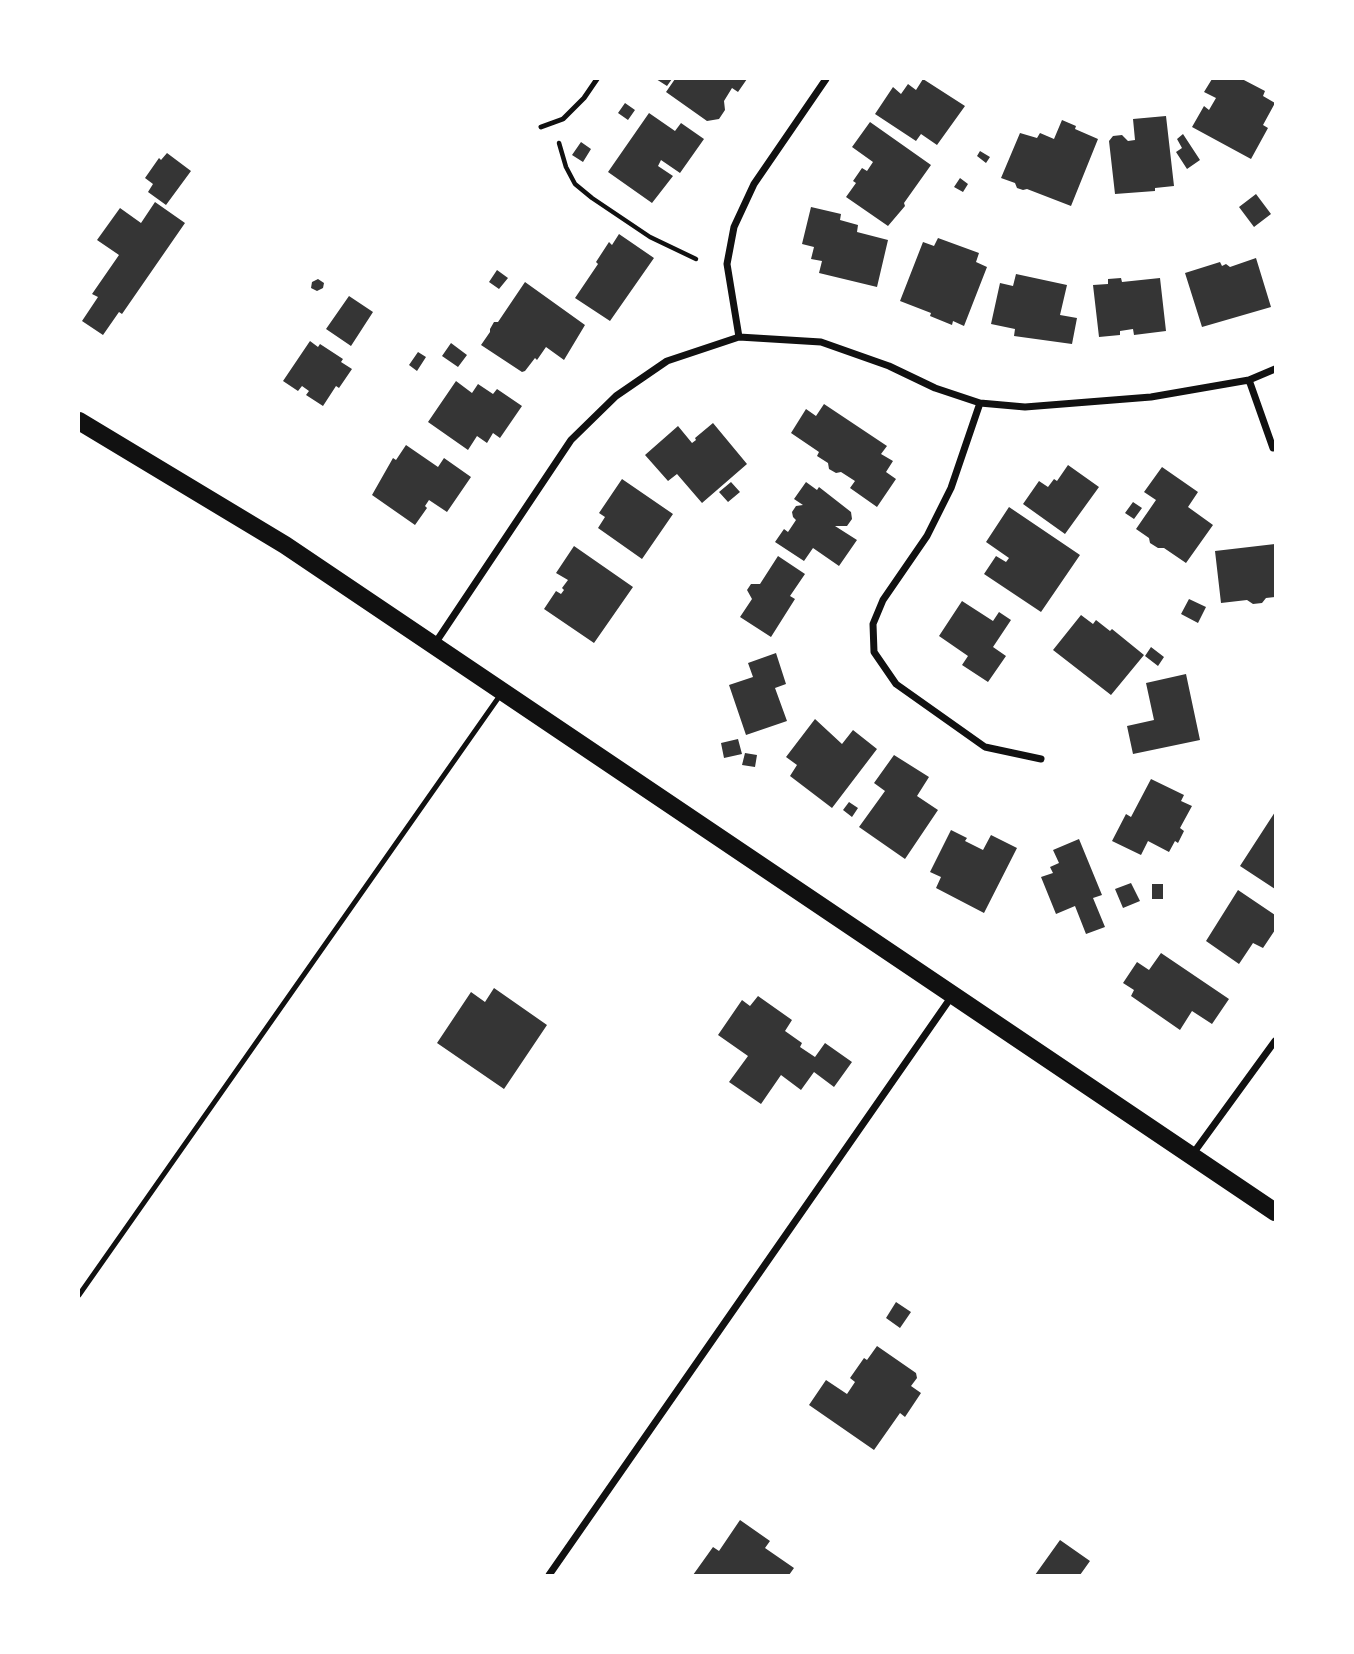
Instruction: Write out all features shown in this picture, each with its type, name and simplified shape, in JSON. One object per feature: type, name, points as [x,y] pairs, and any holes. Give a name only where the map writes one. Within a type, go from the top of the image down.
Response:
[{"type":"main road","points":[[79,421],[285,545],[1275,1212]]},
{"type":"street","points":[[739,337],[727,264],[734,227],[754,184],[826,79]]},
{"type":"street","points":[[433,645],[571,440],[616,396],[667,361],[739,337],[821,342],[889,366],[935,388],[980,403],[1025,407],[1151,397],[1248,380],[1275,369]]},
{"type":"street","points":[[1248,380],[1273,448]]},
{"type":"street","points":[[980,403],[945,500],[927,536],[883,600],[873,624],[874,652],[896,684],[985,747],[1041,759]]},
{"type":"street","points":[[549,1575],[953,995]]},
{"type":"street","points":[[1192,1155],[1275,1041]]},
{"type":"lane","points":[[541,127],[563,119],[584,98],[597,79]]},
{"type":"lane","points":[[79,1295],[503,691]]},
{"type":"path","points":[[559,143],[566,167],[575,184],[650,237],[696,258]]},
{"type":"building","points":[[656,79],[672,79],[667,86]]},
{"type":"building","points":[[675,79],[747,79],[738,92],[732,88],[724,101],[725,110],[719,119],[707,121],[666,92]]},
{"type":"building","points":[[923,79],[965,106],[937,145],[921,134],[916,141],[875,114],[893,87],[901,94],[908,84],[916,90]]},
{"type":"building","points":[[1212,79],[1242,79],[1265,91],[1263,96],[1275,103],[1263,125],[1268,128],[1251,159],[1192,127],[1204,106],[1209,110],[1216,98],[1204,92]]},
{"type":"building","points":[[625,103],[635,110],[628,120],[618,113]]},
{"type":"building","points":[[649,113],[675,131],[681,123],[704,139],[680,173],[661,160],[658,166],[673,176],[652,203],[608,172]]},
{"type":"building","points":[[1166,116],[1174,186],[1155,188],[1155,191],[1115,194],[1109,141],[1113,136],[1122,135],[1128,141],[1135,140],[1133,119]]},
{"type":"building","points":[[1062,120],[1098,139],[1071,206],[1027,189],[1017,188],[1015,183],[1001,178],[1020,133],[1037,138],[1040,133],[1054,139]]},
{"type":"building","points":[[870,122],[931,165],[904,203],[905,206],[888,226],[846,197],[862,168],[867,171],[873,162],[852,147]]},
{"type":"building","points":[[1183,134],[1200,160],[1187,169],[1176,152],[1182,148],[1177,139]]},
{"type":"building","points":[[581,142],[591,149],[583,162],[572,155]]},
{"type":"building","points":[[980,151],[990,157],[986,163],[977,156]]},
{"type":"building","points":[[167,153],[191,171],[166,205],[148,192],[153,184],[145,178],[159,158],[161,160]]},
{"type":"building","points":[[960,178],[968,184],[963,192],[954,187]]},
{"type":"building","points":[[1256,194],[1271,214],[1254,227],[1239,207]]},
{"type":"building","points":[[155,202],[185,223],[122,314],[119,312],[103,335],[82,321],[98,297],[92,294],[119,255],[97,240],[120,208],[141,223]]},
{"type":"building","points":[[811,207],[841,214],[840,220],[858,225],[857,232],[888,240],[877,287],[819,273],[822,261],[811,259],[814,247],[802,244]]},
{"type":"building","points":[[619,234],[654,258],[610,321],[575,298],[609,242],[612,245]]},
{"type":"building","points":[[938,238],[979,253],[976,262],[987,267],[964,326],[953,321],[952,325],[900,301],[923,242],[934,246]]},
{"type":"building","points":[[1256,258],[1271,307],[1202,327],[1185,273],[1220,262],[1222,266],[1226,264],[1230,267]]},
{"type":"building","points":[[497,270],[508,278],[499,289],[489,282]]},
{"type":"building","points":[[1016,274],[1067,285],[1060,315],[1077,318],[1072,344],[1014,336],[1015,329],[991,324],[1000,283],[1013,286]]},
{"type":"building","points":[[1121,278],[1122,282],[1160,278],[1166,331],[1134,335],[1133,329],[1120,331],[1120,335],[1099,337],[1093,285],[1108,284],[1108,279]]},
{"type":"building","points":[[318,279],[324,283],[323,288],[317,291],[311,288],[312,282]]},
{"type":"building","points":[[525,282],[585,325],[564,360],[546,347],[537,360],[535,358],[522,372],[481,345],[494,322],[498,322]]},
{"type":"building","points":[[349,296],[373,312],[351,346],[326,329]]},
{"type":"building","points":[[310,341],[318,347],[320,344],[343,359],[341,362],[352,369],[339,388],[336,386],[323,406],[306,395],[309,391],[302,386],[298,391],[283,381]]},
{"type":"building","points":[[451,343],[467,355],[458,367],[442,356]]},
{"type":"building","points":[[418,352],[426,357],[417,371],[409,365]]},
{"type":"building","points":[[456,381],[472,393],[478,384],[493,394],[497,389],[522,406],[500,438],[493,433],[487,443],[477,436],[468,450],[428,422]]},
{"type":"building","points":[[824,404],[887,446],[881,454],[893,461],[886,472],[896,479],[877,507],[850,488],[855,481],[841,472],[836,473],[829,469],[828,463],[817,456],[819,452],[791,433],[806,409],[816,416]]},
{"type":"building","points":[[713,423],[747,464],[702,503],[677,474],[668,481],[645,455],[678,426],[692,443]]},
{"type":"building","points":[[406,445],[438,467],[444,458],[471,477],[447,512],[429,500],[425,506],[427,508],[415,525],[372,495],[393,458],[396,460]]},
{"type":"building","points":[[1068,465],[1099,487],[1065,534],[1023,504],[1039,481],[1048,487],[1054,479],[1057,481]]},
{"type":"building","points":[[1162,467],[1198,492],[1188,507],[1213,525],[1186,563],[1164,548],[1150,543],[1149,538],[1136,529],[1156,500],[1144,492]]},
{"type":"building","points":[[622,479],[673,514],[642,559],[598,528],[605,517],[599,513]]},
{"type":"building","points":[[731,482],[740,492],[728,502],[719,492]]},
{"type":"building","points":[[806,482],[817,490],[819,487],[851,512],[852,519],[847,526],[835,526],[857,540],[839,566],[813,548],[804,561],[775,542],[784,529],[788,532],[796,520],[792,512],[796,506],[803,505],[794,499]]},
{"type":"building","points":[[1133,502],[1142,508],[1134,519],[1125,513]]},
{"type":"building","points":[[1009,507],[1080,555],[1041,612],[984,574],[996,556],[1006,562],[1009,558],[986,542]]},
{"type":"building","points":[[1275,544],[1275,597],[1253,604],[1247,600],[1221,603],[1215,551]]},
{"type":"building","points":[[574,546],[633,587],[594,643],[544,609],[556,591],[561,594],[564,590],[562,588],[568,580],[556,573]]},
{"type":"building","points":[[778,556],[805,574],[790,596],[795,599],[771,637],[740,617],[752,599],[747,590],[751,584],[760,584]]},
{"type":"building","points":[[1189,599],[1206,607],[1198,623],[1181,614]]},
{"type":"building","points":[[962,601],[993,621],[999,612],[1011,620],[993,647],[1006,656],[988,682],[962,665],[968,656],[939,636]]},
{"type":"building","points":[[1081,615],[1093,624],[1096,620],[1110,631],[1112,629],[1144,655],[1111,695],[1053,650]]},
{"type":"building","points":[[1151,647],[1164,657],[1158,666],[1145,656]]},
{"type":"building","points":[[776,653],[786,684],[775,688],[787,721],[746,735],[729,685],[753,677],[748,663]]},
{"type":"building","points":[[1186,674],[1200,740],[1133,754],[1127,726],[1154,720],[1146,683]]},
{"type":"building","points":[[815,719],[842,744],[853,730],[877,749],[832,808],[790,776],[797,765],[786,757]]},
{"type":"building","points":[[738,739],[742,754],[724,758],[721,743]]},
{"type":"building","points":[[745,753],[757,755],[755,767],[742,765]]},
{"type":"building","points":[[894,755],[929,777],[917,796],[938,810],[905,859],[859,827],[885,791],[874,783]]},
{"type":"building","points":[[1151,779],[1184,795],[1181,801],[1192,806],[1180,828],[1184,831],[1178,843],[1175,841],[1169,852],[1148,841],[1141,855],[1112,841],[1126,814],[1131,817]]},
{"type":"building","points":[[849,802],[858,808],[852,817],[843,810]]},
{"type":"building","points":[[1275,812],[1275,889],[1240,866]]},
{"type":"building","points":[[951,830],[983,850],[991,835],[1017,848],[984,913],[936,888],[941,877],[930,872]]},
{"type":"building","points":[[1079,839],[1102,895],[1093,898],[1105,927],[1086,934],[1075,906],[1056,914],[1041,877],[1053,873],[1050,867],[1059,863],[1053,850]]},
{"type":"building","points":[[1131,883],[1140,901],[1123,908],[1115,889]]},
{"type":"building","points":[[1152,884],[1163,884],[1163,899],[1152,899]]},
{"type":"building","points":[[1238,890],[1275,915],[1275,930],[1263,948],[1253,943],[1239,964],[1206,941]]},
{"type":"building","points":[[1161,953],[1229,999],[1212,1024],[1192,1011],[1180,1030],[1131,996],[1134,990],[1123,983],[1137,962],[1149,970]]},
{"type":"building","points":[[494,988],[547,1025],[504,1089],[437,1043],[471,992],[485,1002]]},
{"type":"building","points":[[758,996],[792,1020],[785,1031],[802,1043],[800,1047],[815,1057],[825,1043],[852,1062],[834,1087],[814,1072],[801,1090],[781,1075],[761,1104],[729,1082],[748,1056],[718,1035],[742,1000],[750,1006]]},
{"type":"building","points":[[896,1302],[911,1312],[900,1328],[886,1318]]},
{"type":"building","points":[[877,1346],[916,1373],[917,1378],[911,1386],[921,1393],[905,1417],[900,1413],[874,1450],[809,1405],[826,1380],[847,1394],[855,1382],[850,1378],[864,1358],[867,1360]]},
{"type":"building","points":[[740,1520],[770,1541],[765,1548],[794,1568],[789,1575],[693,1575],[713,1547],[719,1551]]},
{"type":"building","points":[[1060,1540],[1090,1561],[1080,1575],[1035,1575]]}]
